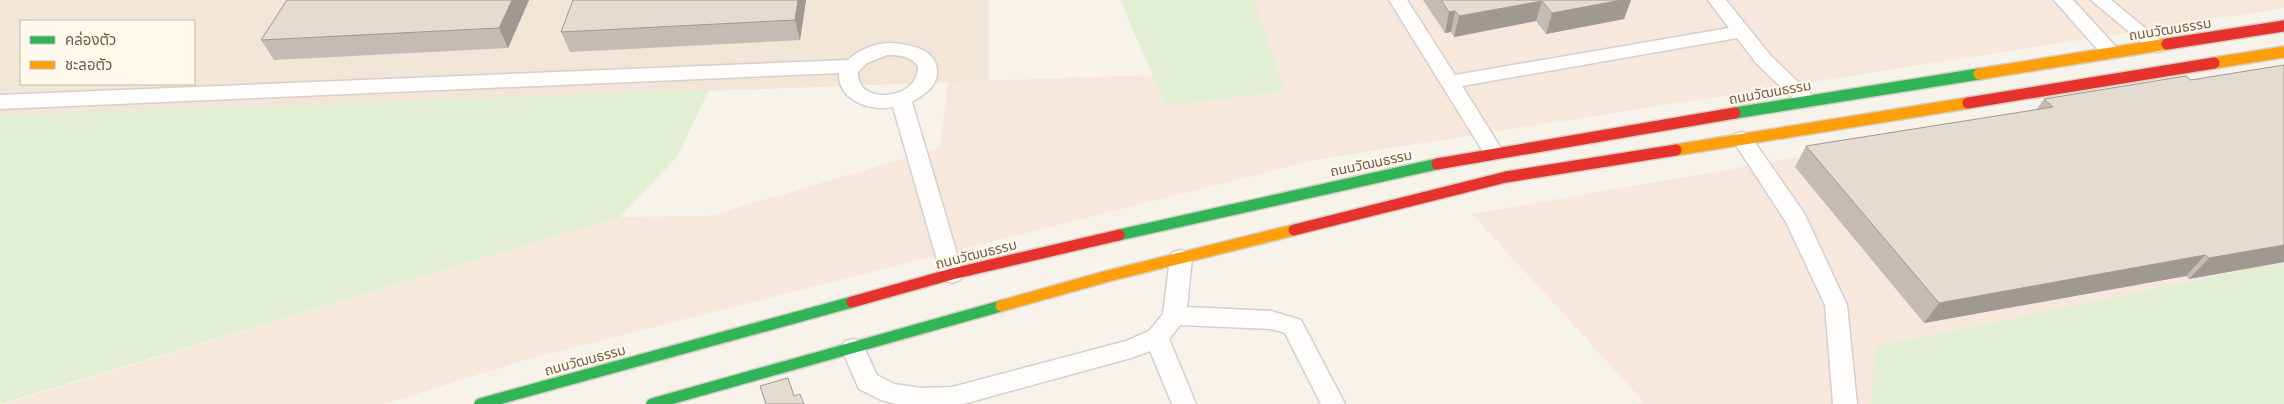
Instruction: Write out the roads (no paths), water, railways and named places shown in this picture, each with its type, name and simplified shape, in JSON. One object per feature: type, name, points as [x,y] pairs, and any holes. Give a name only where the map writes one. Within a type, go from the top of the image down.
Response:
[{"type":"street","name":"ถนนวัฒนธรรม","points":[[480,404],[841,310],[952,274],[1170,228],[1355,181],[1494,153],[1808,101],[2284,26]]},
{"type":"street","points":[[652,404],[852,344],[1179,254],[1506,177],[2284,52]]},
{"type":"street","points":[[1724,115],[1742,140]]},
{"type":"lane","points":[[1398,0],[1494,153]]},
{"type":"lane","points":[[1717,0],[1764,60],[1808,101]]},
{"type":"lane","points":[[2064,0],[2111,53]]},
{"type":"lane","points":[[2100,0],[2158,46]]},
{"type":"lane","points":[[1450,82],[1742,32]]},
{"type":"lane","points":[[884,49],[903,50],[919,55],[925,62],[928,70],[927,78],[922,86],[901,99],[873,101],[861,98],[852,91],[847,83],[847,74],[852,66],[860,58],[884,49]]},
{"type":"lane","points":[[0,102],[852,66]]},
{"type":"lane","points":[[901,99],[952,274]]},
{"type":"lane","points":[[1742,140],[1796,219],[1836,305],[1845,404]]},
{"type":"lane","points":[[852,344],[868,382],[890,392],[921,398],[952,397],[1131,349],[1157,338],[1174,316],[1179,254]]},
{"type":"lane","points":[[1174,316],[1271,320],[1293,326],[1332,404]]},
{"type":"lane","points":[[1157,338],[1184,404]]}]
